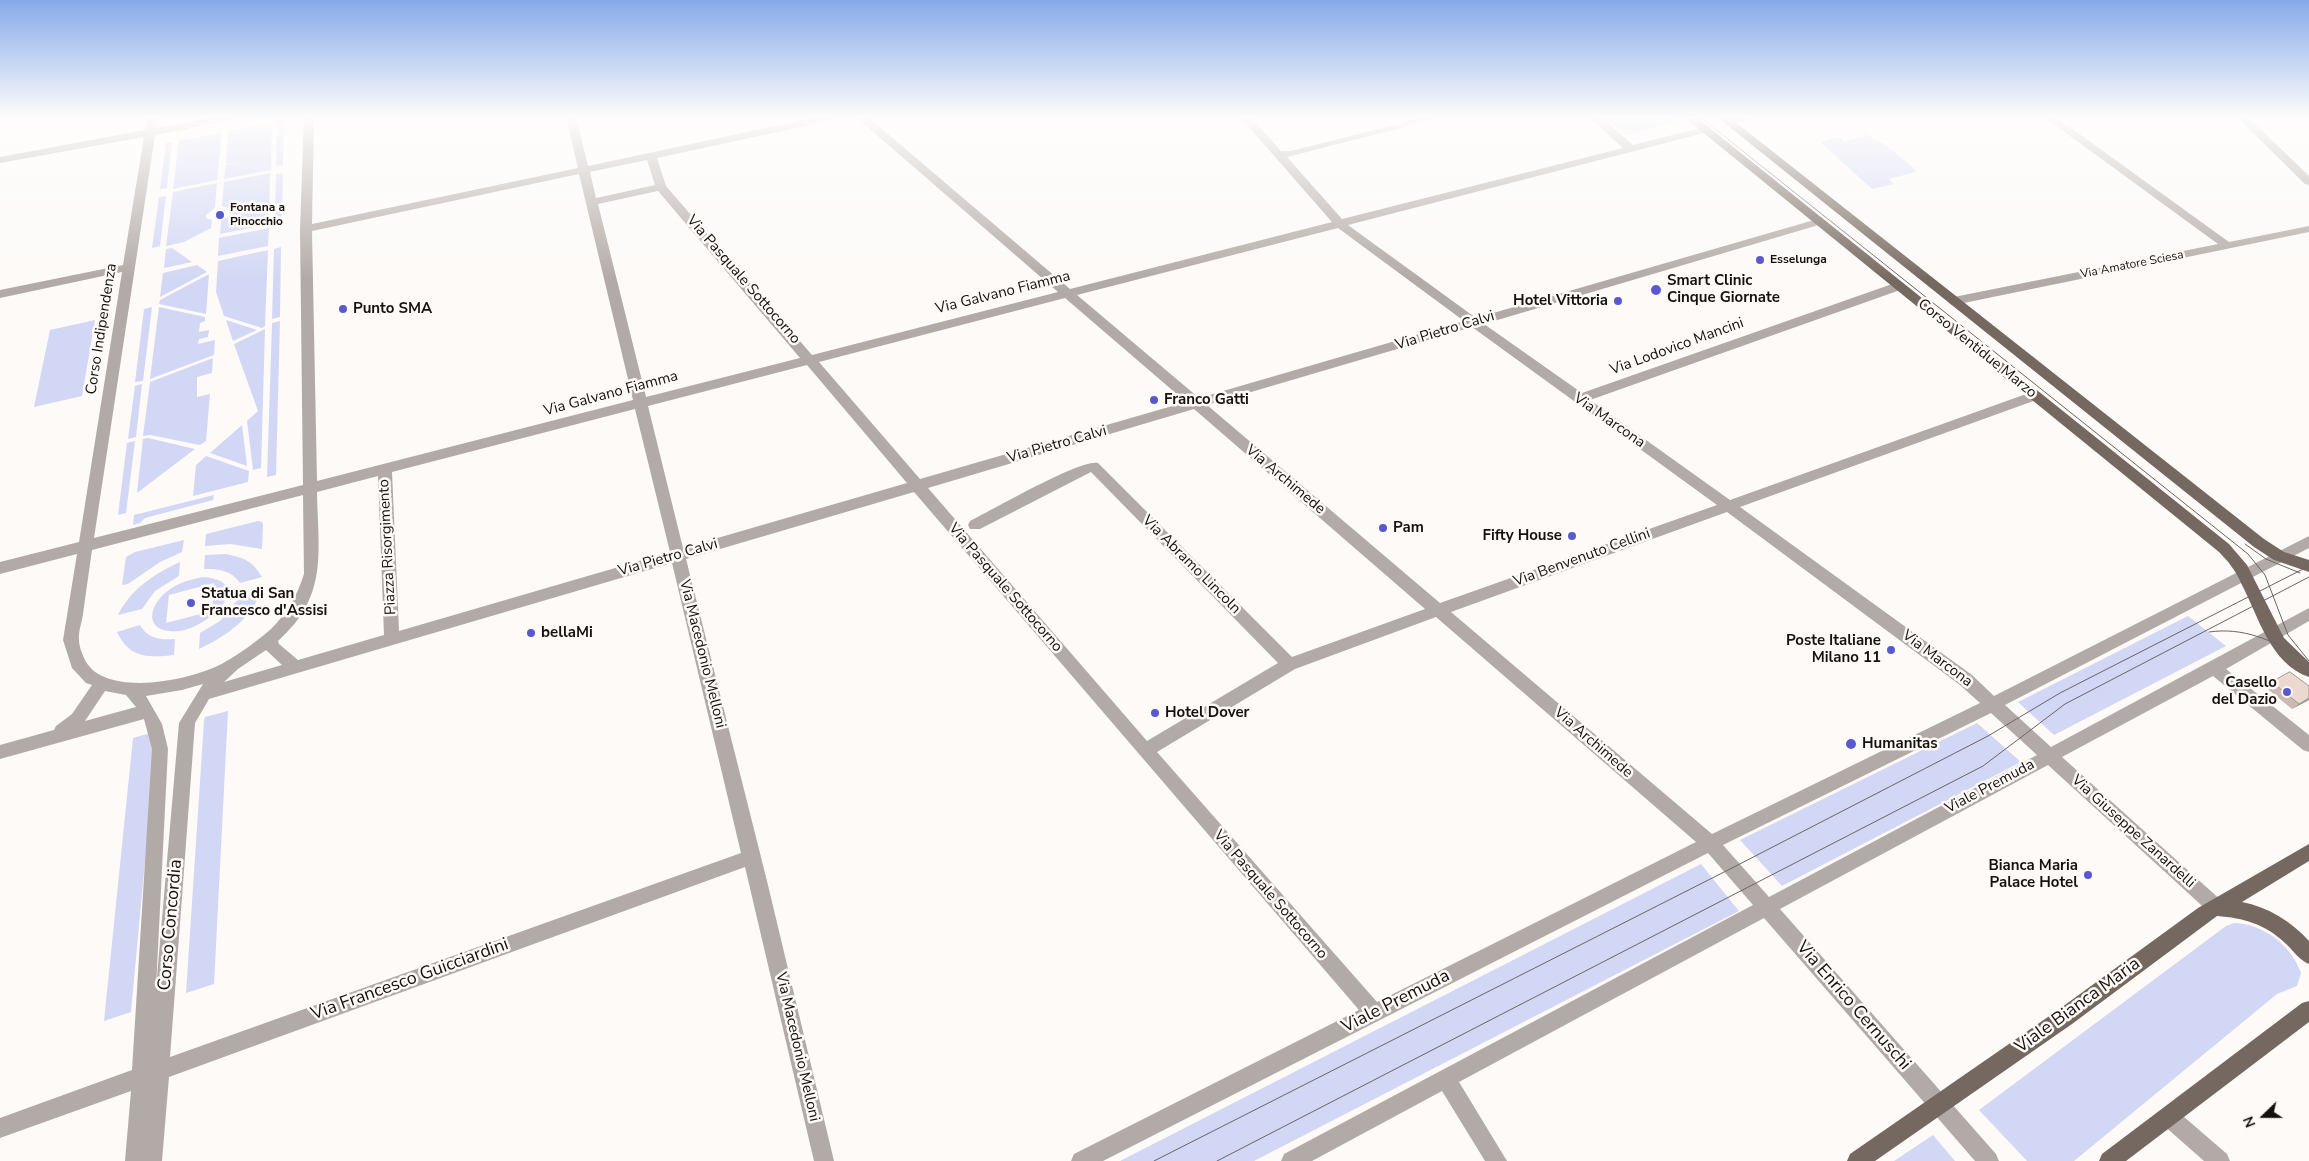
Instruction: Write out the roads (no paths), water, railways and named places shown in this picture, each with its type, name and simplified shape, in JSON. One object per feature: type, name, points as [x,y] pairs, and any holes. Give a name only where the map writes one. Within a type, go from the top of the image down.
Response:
[{"type":"main road","name":"Corso Ventidue Marzo","points":[[1755,171],[2224,548],[2245,573],[2274,634],[2284,649],[2309,671]]},
{"type":"main road","name":"Corso Ventidue Marzo","points":[[1790,171],[2260,543],[2279,556],[2309,566]]},
{"type":"main road","name":"Viale Bianca Maria","points":[[1857,1161],[2065,1017],[2194,921],[2309,852]]},
{"type":"main road","points":[[2217,908],[2231,907],[2261,916],[2278,925],[2296,940],[2309,955]]},
{"type":"main road","points":[[2109,1161],[2309,1010]]},
{"type":"street","name":"Corso Indipendenza","points":[[85,546],[143,171]]},
{"type":"street","points":[[205,694],[224,671],[270,639],[289,620],[308,587],[311,574],[306,229],[308,171]]},
{"type":"street","points":[[306,229],[574,171]]},
{"type":"street","name":"Via Macedonio Melloni","points":[[585,171],[751,857],[761,891],[824,1161]]},
{"type":"street","name":"Via Pasquale Sottocorno","points":[[656,171],[661,186],[1145,750],[1374,1013]]},
{"type":"street","name":"Via Archimede","points":[[924,171],[1710,843]]},
{"type":"street","name":"Via Marcona","points":[[1292,171],[1338,222],[1966,680],[2050,756]]},
{"type":"street","name":"Via Galvano Fiamma","points":[[385,470],[1539,171]]},
{"type":"street","points":[[2124,171],[2228,246]]},
{"type":"street","points":[[2298,171],[2309,182]]},
{"type":"street","points":[[592,202],[661,186]]},
{"type":"street","name":"Via Pietro Calvi","points":[[205,694],[1818,222]]},
{"type":"street","name":"Via Amatore Sciesa","points":[[1954,301],[2309,229]]},
{"type":"street","points":[[0,294],[129,267]]},
{"type":"street","name":"Via Lodovico Mancini","points":[[1579,399],[1899,286]]},
{"type":"street","name":"Via Benvenuto Cellini","points":[[1145,750],[1289,664],[2034,396]]},
{"type":"street","name":"Via Abramo Lincoln","points":[[975,525],[1073,474],[1093,466],[1289,664]]},
{"type":"street","name":"Piazza Risorgimento","points":[[0,568],[385,470],[392,639]]},
{"type":"street","name":"Viale Premuda","points":[[1082,1161],[1710,843],[1993,704],[2309,540]]},
{"type":"street","points":[[85,546],[71,640],[76,663],[83,671],[102,683],[130,690],[158,689],[186,683],[236,662]]},
{"type":"street","name":"Viale Premuda","points":[[1291,1161],[2214,668],[2309,614]]},
{"type":"street","points":[[270,639],[272,647],[295,668]]},
{"type":"street","points":[[2214,668],[2309,745]]},
{"type":"street","points":[[54,736],[78,719],[102,683]]},
{"type":"street","points":[[0,752],[148,711],[130,690]]},
{"type":"street","name":"Corso Concordia","points":[[135,1161],[151,1073],[188,723],[205,694]]},
{"type":"street","name":"Corso Concordia","points":[[148,711],[157,730],[160,749],[151,1073],[152,1161]]},
{"type":"street","name":"Via Giuseppe Zanardelli","points":[[2050,756],[2217,908]]},
{"type":"street","points":[[1710,843],[1767,908]]},
{"type":"street","name":"Via Francesco Guicciardini","points":[[0,1128],[751,857]]},
{"type":"street","name":"Via Enrico Cernuschi","points":[[1767,908],[1939,1104]]},
{"type":"street","points":[[1446,1079],[1497,1161]]},
{"type":"street","points":[[1939,1104],[1989,1161]]},
{"type":"street","points":[[2169,1117],[2220,1161]]},
{"type":"tram line","points":[[1768,171],[2248,554],[2265,575],[2269,586]]},
{"type":"tram line","points":[[2245,544],[2266,559],[2297,572]]},
{"type":"tram line","points":[[2297,572],[2309,566]]},
{"type":"tram line","points":[[2269,586],[2297,572]]},
{"type":"tram line","points":[[2273,596],[2309,577]]},
{"type":"tram line","points":[[1154,1161],[1732,868],[1988,736],[2060,693],[2269,586]]},
{"type":"tram line","points":[[2269,586],[2273,596]]},
{"type":"tram line","points":[[1217,1161],[1983,766],[2065,704],[2273,596]]},
{"type":"tram line","points":[[2273,596],[2288,635],[2309,661]]},
{"type":"tram line","points":[[2209,632],[2234,631],[2257,636],[2279,645],[2300,657]]},
{"type":"place","name":"Fontana a Pinocchio","points":[[220,215]]},
{"type":"place","name":"Esselunga","points":[[1760,260]]},
{"type":"place","name":"Smart Clinic Cinque Giornate","points":[[1656,290]]},
{"type":"place","name":"Hotel Vittoria","points":[[1618,301]]},
{"type":"place","name":"Punto SMA","points":[[343,309]]},
{"type":"place","name":"Franco Gatti","points":[[1154,400]]},
{"type":"place","name":"Pam","points":[[1383,528]]},
{"type":"place","name":"Fifty House","points":[[1572,536]]},
{"type":"place","name":"Statua di San Francesco d'Assisi","points":[[191,603]]},
{"type":"place","name":"bellaMi","points":[[531,633]]},
{"type":"place","name":"Poste Italiane Milano 11","points":[[1891,650]]},
{"type":"place","name":"Casello del Dazio","points":[[2287,692]]},
{"type":"place","name":"Hotel Dover","points":[[1155,713]]},
{"type":"place","name":"Humanitas","points":[[1851,744]]},
{"type":"place","name":"Bianca Maria Palace Hotel","points":[[2088,875]]}]
